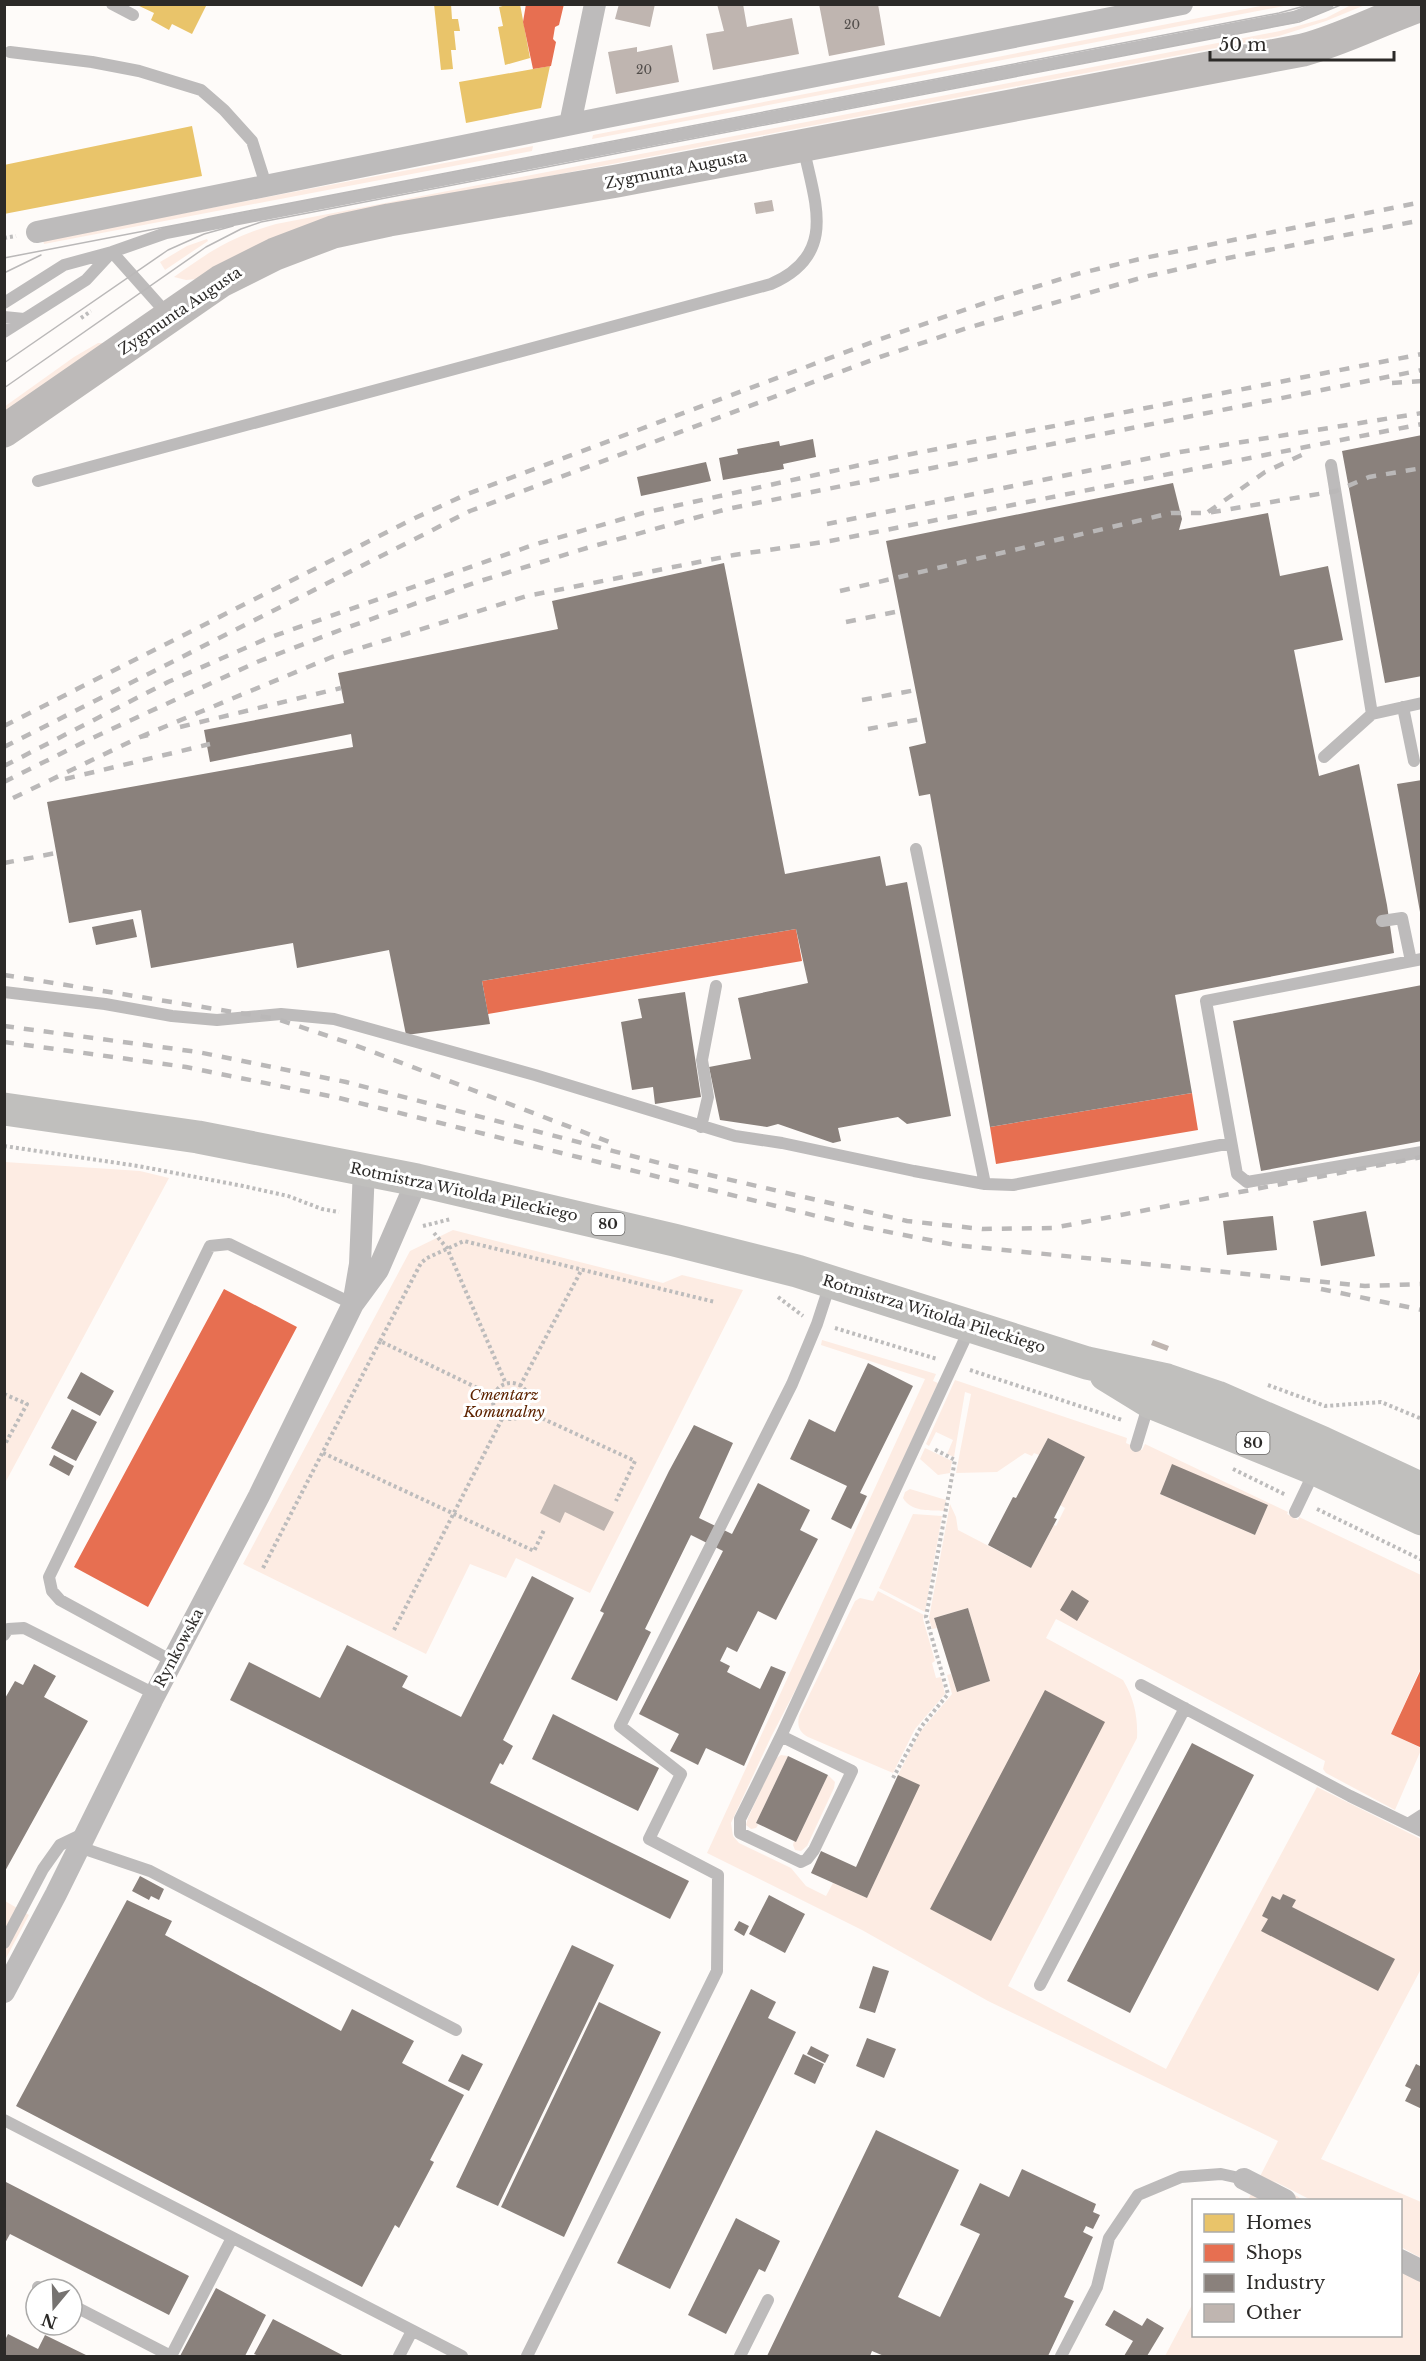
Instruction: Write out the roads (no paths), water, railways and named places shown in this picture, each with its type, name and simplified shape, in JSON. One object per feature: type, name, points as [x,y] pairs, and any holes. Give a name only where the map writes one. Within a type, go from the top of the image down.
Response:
[{"type":"main road","name":"Rotmistrza Witolda Pileckiego","points":[[4,1109],[209,1139],[417,1179],[674,1240],[831,1282],[1087,1363],[1167,1380],[1217,1397],[1422,1489]]},
{"type":"main road","name":"Rotmistrza Witolda Pileckiego","points":[[1087,1363],[1146,1414],[1315,1469],[1422,1519]]},
{"type":"street","points":[[570,124],[595,4]]},
{"type":"street","points":[[38,232],[570,124],[1182,4]]},
{"type":"street","name":"Zygmunta Augusta","points":[[4,431],[221,281],[310,239],[339,230],[617,182],[1303,50],[1343,38],[1404,8]]},
{"type":"street","name":"Rynkowska","points":[[353,1304],[360,1264],[364,1169]]},
{"type":"street","name":"Rynkowska","points":[[4,1992],[155,1694],[259,1496],[353,1304],[378,1270],[417,1179]]},
{"type":"street","points":[[1244,2179],[1283,2199]]},
{"type":"street","points":[[1402,2261],[1422,2271]]},
{"type":"lane","points":[[112,4],[133,15]]},
{"type":"lane","points":[[4,303],[64,265],[112,252],[148,238],[187,229],[1256,24],[1294,16],[1328,4]]},
{"type":"lane","points":[[10,52],[92,62],[139,71],[201,90],[224,110],[252,141],[266,185]]},
{"type":"lane","points":[[38,481],[760,287],[789,276],[806,260],[814,242],[816,230],[815,205],[803,146]]},
{"type":"lane","points":[[112,252],[169,316]]},
{"type":"lane","points":[[4,332],[86,280],[112,252]]},
{"type":"lane","points":[[4,317],[24,319]]},
{"type":"lane","points":[[1331,465],[1372,714]]},
{"type":"lane","points":[[1324,757],[1372,714],[1422,703]]},
{"type":"lane","points":[[1402,707],[1414,761]]},
{"type":"lane","points":[[916,849],[985,1184]]},
{"type":"lane","points":[[1382,921],[1402,918],[1416,960],[1206,1001],[1237,1174],[1247,1182],[1422,1152]]},
{"type":"lane","points":[[701,1127],[708,1097],[702,1060],[716,986]]},
{"type":"lane","points":[[4,992],[105,1004],[172,1016],[217,1020],[281,1014],[334,1019],[545,1078],[735,1136],[782,1143],[985,1184],[1013,1185],[1232,1143]]},
{"type":"lane","points":[[172,1661],[60,1600],[52,1591],[49,1577],[210,1246],[229,1244],[353,1304]]},
{"type":"lane","points":[[527,2356],[717,1971],[718,1875],[650,1839],[681,1774],[620,1726],[792,1384],[831,1282]]},
{"type":"lane","points":[[781,1737],[852,1771],[814,1850],[807,1859],[801,1862],[740,1833],[740,1819],[781,1737],[971,1325]]},
{"type":"lane","points":[[1136,1446],[1146,1414]]},
{"type":"lane","points":[[1297,1507],[1315,1469]]},
{"type":"lane","points":[[4,1635],[8,1629],[24,1628],[155,1694]]},
{"type":"lane","points":[[1141,1685],[1350,1796],[1422,1831]]},
{"type":"lane","points":[[1040,1985],[1185,1708]]},
{"type":"lane","points":[[1408,1824],[1422,1815]]},
{"type":"lane","points":[[4,1943],[43,1869],[60,1845],[83,1840],[150,1871],[456,2030]]},
{"type":"lane","points":[[4,2120],[462,2356]]},
{"type":"lane","points":[[1061,2356],[1098,2287],[1109,2238],[1138,2195],[1181,2176],[1221,2174],[1244,2179]]},
{"type":"lane","points":[[84,2311],[171,2356],[232,2238]]},
{"type":"lane","points":[[740,2356],[768,2300]]},
{"type":"lane","points":[[399,2356],[412,2331]]},
{"type":"tram line","points":[[4,258],[1279,13],[1312,4]]},
{"type":"tram line","points":[[4,388],[206,247],[241,229],[261,222],[1299,22],[1343,4]]},
{"type":"tram line","points":[[4,363],[168,250],[204,234],[233,226]]},
{"type":"tram line","points":[[4,273],[41,255]]},
{"type":"railway","points":[[4,726],[415,518],[465,495],[878,340],[1077,274],[1144,258],[1422,202]]},
{"type":"railway","points":[[4,747],[470,511],[880,357],[967,328],[1144,277],[1422,220]]},
{"type":"railway","points":[[4,766],[168,682],[268,638],[533,545],[643,513],[901,456],[1422,354]]},
{"type":"railway","points":[[4,782],[88,740],[257,662],[477,582],[590,547],[727,509],[1422,370]]},
{"type":"railway","points":[[1392,383],[1422,381]]},
{"type":"railway","points":[[827,524],[1180,452],[1422,413]]},
{"type":"railway","points":[[140,737],[332,657],[527,596],[734,555],[830,541],[1422,424]]},
{"type":"railway","points":[[1208,512],[1265,472],[1308,452]]},
{"type":"railway","points":[[840,591],[1171,513],[1207,513],[1336,491],[1369,477],[1422,468]]},
{"type":"railway","points":[[846,622],[900,611]]},
{"type":"railway","points":[[180,727],[341,688]]},
{"type":"railway","points":[[862,700],[916,690]]},
{"type":"railway","points":[[868,729],[921,719]]},
{"type":"railway","points":[[13,798],[148,735]]},
{"type":"railway","points":[[65,779],[210,744]]},
{"type":"railway","points":[[4,863],[56,853]]},
{"type":"railway","points":[[4,975],[277,1019],[352,1044],[612,1143]]},
{"type":"railway","points":[[4,1026],[198,1052],[346,1082],[671,1166],[907,1221],[982,1229],[1053,1228],[1422,1157]]},
{"type":"railway","points":[[4,1042],[186,1067],[339,1098],[853,1225],[955,1245],[1365,1286],[1422,1284]]},
{"type":"railway","points":[[1321,1289],[1422,1310]]},
{"type":"park label","name":"Cmentarz Komunalny","points":[[504,1404]]}]
